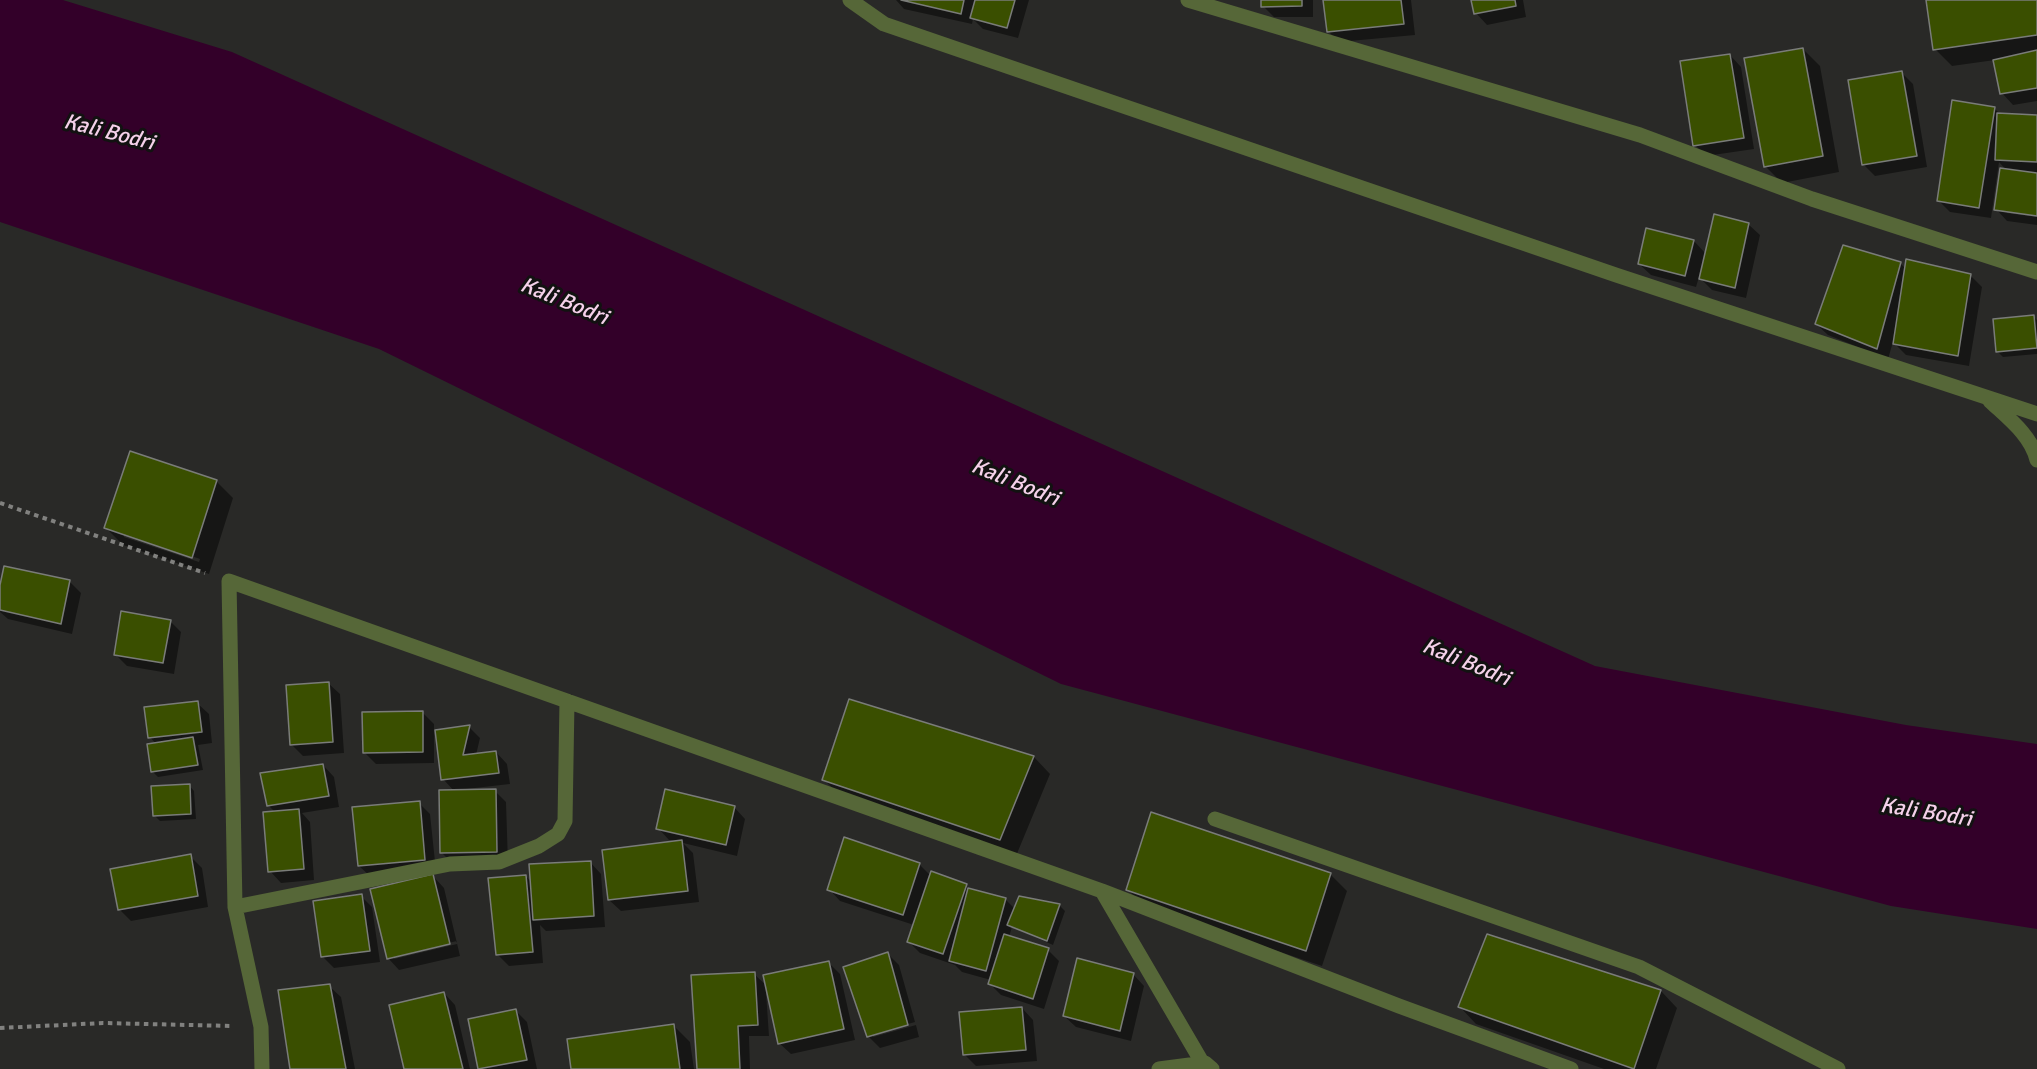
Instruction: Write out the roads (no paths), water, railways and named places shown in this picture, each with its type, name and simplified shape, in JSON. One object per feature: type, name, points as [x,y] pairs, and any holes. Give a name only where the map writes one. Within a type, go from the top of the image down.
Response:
[{"type":"street","points":[[850,0],[884,24],[1616,275],[2037,414]]},
{"type":"street","points":[[1188,0],[1640,135],[1812,199],[2037,272]]},
{"type":"street","points":[[1986,397],[2020,429],[2035,450],[2037,460]]},
{"type":"street","points":[[262,1069],[261,1027],[235,907],[229,580],[1102,891],[1399,1006],[1571,1069]]},
{"type":"street","points":[[235,907],[450,864],[499,862],[539,846],[558,834],[565,821],[567,701]]},
{"type":"street","points":[[1215,819],[1639,967],[1838,1069]]},
{"type":"street","points":[[1102,891],[1208,1067],[1159,1069]]},
{"type":"water","name":"Kali Bodri","points":[[0,0],[63,0],[232,52],[1595,666],[1906,725],[2037,744],[2037,929],[1891,906],[1061,684],[379,349],[0,222]]}]
